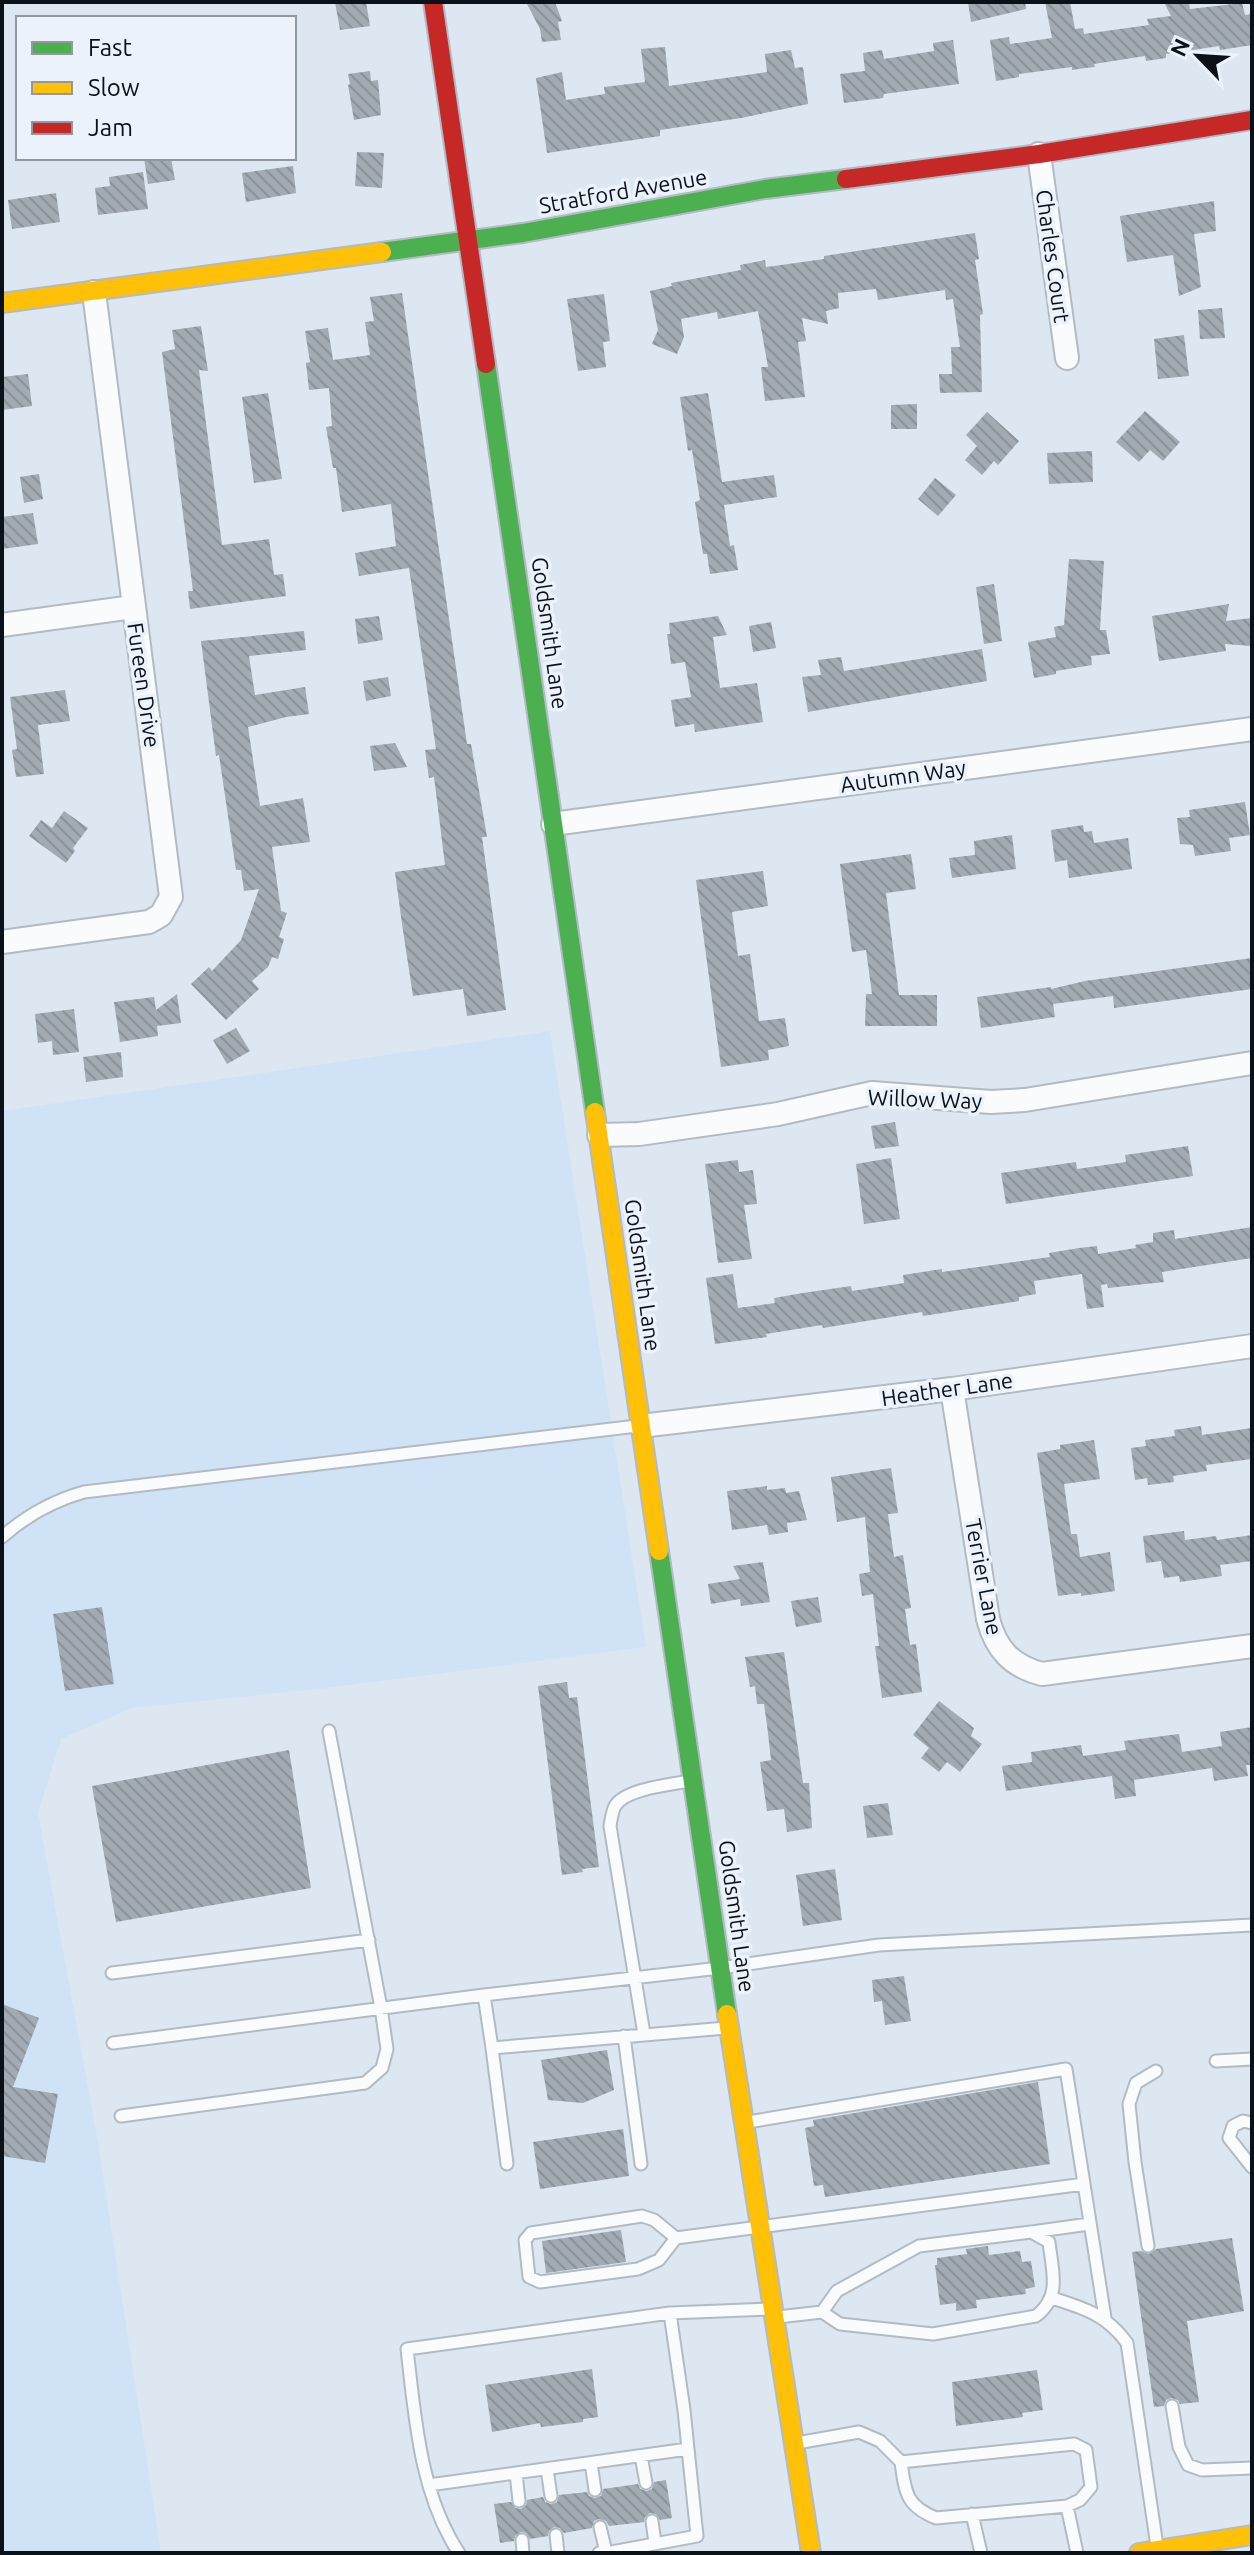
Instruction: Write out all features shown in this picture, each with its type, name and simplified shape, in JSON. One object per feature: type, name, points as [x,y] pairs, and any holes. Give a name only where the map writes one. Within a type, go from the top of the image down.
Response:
[{"type":"street","name":"Goldsmith Lane","points":[[433,2],[720,1968],[811,2553]]},
{"type":"street","name":"Stratford Avenue","points":[[2,303],[523,233],[765,189],[1039,154],[1252,120]]},
{"type":"street","name":"Charles Court","points":[[1039,154],[1067,358]]},
{"type":"street","name":"Fureen Drive","points":[[2,942],[149,922],[168,906],[171,887],[94,292]]},
{"type":"street","points":[[2,625],[133,607]]},
{"type":"street","name":"Autumn Way","points":[[553,824],[1252,729]]},
{"type":"street","name":"Willow Way","points":[[599,1135],[639,1134],[778,1114],[872,1093],[991,1102],[1025,1100],[1252,1063]]},
{"type":"street","name":"Heather Lane","points":[[641,1426],[952,1389],[1252,1346]]},
{"type":"street","name":"Terrier Lane","points":[[952,1389],[988,1619],[999,1649],[1015,1664],[1042,1674],[1252,1646]]},
{"type":"street","points":[[1148,2552],[1252,2535]]},
{"type":"lane","points":[[2,1537],[19,1522],[49,1504],[84,1492],[641,1426]]},
{"type":"lane","points":[[121,2116],[365,2083],[382,2068],[387,2049],[381,2008],[329,1731]]},
{"type":"lane","points":[[644,2034],[610,1826],[614,1808],[622,1797],[693,1780]]},
{"type":"lane","points":[[113,2043],[720,1968],[879,1945],[1252,1925]]},
{"type":"lane","points":[[112,1973],[369,1940]]},
{"type":"lane","points":[[484,1995],[507,2164]]},
{"type":"lane","points":[[492,2048],[729,2027]]},
{"type":"lane","points":[[624,2036],[641,2164]]},
{"type":"lane","points":[[1216,2061],[1247,2059]]},
{"type":"lane","points":[[743,2122],[1066,2069],[1105,2318]]},
{"type":"lane","points":[[1148,2246],[1129,2104],[1136,2083],[1156,2071]]},
{"type":"lane","points":[[1252,2123],[1243,2121],[1233,2126],[1229,2138],[1252,2167]]},
{"type":"lane","points":[[676,2238],[654,2220],[642,2216],[531,2233],[525,2240],[529,2277],[540,2282],[638,2269],[659,2260],[676,2238],[1084,2184]]},
{"type":"lane","points":[[822,2312],[837,2291],[919,2246],[1089,2224]]},
{"type":"lane","points":[[459,2553],[444,2530],[429,2485],[413,2405],[407,2349],[670,2313],[822,2312],[840,2324],[933,2334],[1036,2316],[1048,2306],[1054,2287],[1049,2242],[1031,2232]]},
{"type":"lane","points":[[1052,2298],[1105,2318],[1127,2343],[1148,2552]]},
{"type":"lane","points":[[600,2527],[603,2553],[697,2536],[670,2313]]},
{"type":"lane","points":[[1172,2406],[1179,2447],[1188,2465],[1202,2470],[1252,2468]]},
{"type":"lane","points":[[793,2444],[859,2432],[880,2441],[901,2462],[905,2493],[920,2511],[936,2518],[1067,2506],[1080,2500],[1091,2487],[1086,2450],[1074,2444],[901,2462]]},
{"type":"lane","points":[[429,2485],[688,2449]]},
{"type":"lane","points":[[641,2456],[646,2483]]},
{"type":"lane","points":[[591,2463],[595,2490]]},
{"type":"lane","points":[[547,2469],[551,2496]]},
{"type":"lane","points":[[516,2473],[519,2501]]},
{"type":"lane","points":[[1067,2506],[1077,2553]]},
{"type":"lane","points":[[972,2514],[981,2553]]},
{"type":"lane","points":[[652,2521],[655,2543]]},
{"type":"lane","points":[[556,2535],[558,2553]]},
{"type":"lane","points":[[522,2540],[523,2553]]},
{"type":"shaded area","points":[[550,1031],[646,1647],[319,1689],[132,1708],[61,1739],[38,1813],[98,2142],[161,2553],[2,2551],[2,1111]]},
{"type":"building","points":[[335,2],[366,2],[370,26],[340,30]]},
{"type":"building","points":[[526,2],[555,2],[562,21],[558,22],[561,40],[542,42],[540,29]]},
{"type":"building","points":[[968,2],[1025,2],[1026,9],[971,22]]},
{"type":"building","points":[[1045,2],[1070,2],[1075,29],[1083,28],[1084,34],[1149,25],[1147,19],[1171,16],[1164,2],[1189,2],[1190,9],[1242,3],[1245,15],[1252,14],[1252,45],[1220,50],[1219,46],[1166,54],[1166,58],[1146,61],[1145,56],[1094,64],[1095,67],[1019,74],[1019,77],[996,81],[990,40],[1009,37],[1010,44],[1052,38]]},
{"type":"building","points":[[953,40],[959,84],[844,103],[840,74],[865,71],[863,53],[882,50],[884,59],[934,51],[933,43]]},
{"type":"building","points":[[665,47],[669,86],[767,72],[765,54],[791,50],[795,68],[803,67],[808,104],[660,130],[660,136],[547,153],[536,78],[562,72],[566,100],[605,94],[604,87],[645,82],[641,49]]},
{"type":"building","points":[[370,71],[371,81],[378,80],[381,115],[354,120],[348,74]]},
{"type":"building","points":[[357,152],[384,153],[382,188],[355,186]]},
{"type":"building","points":[[144,160],[171,160],[175,180],[148,184]]},
{"type":"building","points":[[293,166],[296,193],[246,202],[242,173]]},
{"type":"building","points":[[143,172],[148,209],[98,215],[95,188],[110,186],[109,177]]},
{"type":"building","points":[[56,193],[60,222],[12,229],[8,200]]},
{"type":"building","points":[[1214,201],[1216,231],[1194,234],[1201,287],[1179,296],[1173,255],[1127,262],[1120,216]]},
{"type":"building","points":[[975,233],[979,259],[975,260],[983,314],[980,315],[982,392],[940,393],[939,374],[952,374],[951,347],[960,347],[953,299],[946,300],[945,290],[878,300],[876,289],[838,293],[839,308],[826,311],[828,324],[802,318],[806,341],[798,342],[805,397],[765,401],[761,367],[768,367],[758,311],[718,319],[717,312],[681,319],[684,337],[677,354],[652,344],[658,330],[650,291],[672,286],[671,283],[741,270],[740,265],[765,260],[766,267],[774,266]]},
{"type":"building","points":[[402,293],[467,744],[471,744],[487,837],[482,837],[506,1010],[467,1016],[463,989],[413,996],[395,872],[445,865],[434,777],[429,778],[425,750],[436,749],[409,568],[359,576],[355,553],[396,546],[391,504],[342,512],[326,427],[332,426],[329,388],[309,390],[306,363],[310,362],[305,331],[328,328],[333,360],[370,355],[365,322],[374,321],[370,297]]},
{"type":"building","points":[[604,294],[610,341],[603,342],[606,367],[578,371],[567,299]]},
{"type":"building","points":[[1222,308],[1225,338],[1200,339],[1198,310]]},
{"type":"building","points":[[201,326],[208,371],[199,370],[222,545],[269,539],[274,575],[283,574],[286,596],[190,609],[188,591],[193,591],[162,352],[175,349],[172,330]]},
{"type":"building","points":[[1184,335],[1189,376],[1158,379],[1154,339]]},
{"type":"building","points":[[28,374],[32,406],[2,410],[2,377]]},
{"type":"building","points":[[268,393],[282,479],[254,483],[242,397]]},
{"type":"building","points":[[708,393],[722,482],[774,475],[777,497],[724,505],[730,546],[734,545],[738,570],[710,574],[707,554],[703,554],[695,502],[700,500],[692,450],[688,451],[680,397]]},
{"type":"building","points":[[917,404],[917,429],[891,429],[891,405]]},
{"type":"building","points":[[1145,411],[1180,442],[1163,461],[1150,450],[1139,462],[1116,442]]},
{"type":"building","points":[[987,412],[1019,441],[998,465],[994,461],[982,475],[965,460],[977,446],[966,435]]},
{"type":"building","points":[[1092,451],[1093,482],[1049,484],[1047,453]]},
{"type":"building","points":[[39,474],[43,499],[24,503],[20,477]]},
{"type":"building","points":[[935,478],[956,495],[938,516],[918,499]]},
{"type":"building","points":[[33,513],[38,544],[2,549],[2,517]]},
{"type":"building","points":[[1069,559],[1104,561],[1100,630],[1106,630],[1110,654],[1091,656],[1092,665],[1034,678],[1028,642],[1056,637],[1054,627],[1064,625]]},
{"type":"building","points":[[994,584],[1002,641],[984,644],[976,587]]},
{"type":"building","points":[[1229,604],[1226,621],[1252,618],[1252,646],[1225,644],[1226,651],[1159,661],[1152,616]]},
{"type":"building","points":[[379,616],[383,640],[358,644],[355,619]]},
{"type":"building","points":[[718,616],[727,635],[713,637],[720,688],[757,683],[763,722],[695,732],[694,724],[675,727],[671,700],[691,697],[685,662],[671,664],[667,634],[670,634],[669,623]]},
{"type":"building","points":[[771,622],[776,648],[753,652],[749,626]]},
{"type":"building","points":[[304,631],[306,650],[249,656],[255,695],[305,687],[309,714],[248,727],[260,806],[303,798],[310,842],[272,847],[281,911],[287,913],[279,937],[284,939],[278,959],[272,957],[268,967],[252,981],[259,989],[226,1020],[191,984],[209,967],[212,971],[241,940],[259,889],[244,891],[241,870],[236,870],[219,755],[216,756],[201,641]]},
{"type":"building","points":[[982,649],[987,681],[808,712],[802,677],[821,675],[818,660],[841,657],[844,671]]},
{"type":"building","points":[[388,677],[391,696],[366,701],[363,681]]},
{"type":"building","points":[[65,690],[70,721],[38,725],[44,774],[16,777],[12,750],[17,749],[10,697]]},
{"type":"building","points":[[395,743],[407,767],[374,771],[370,746]]},
{"type":"building","points":[[1245,802],[1250,835],[1229,838],[1231,851],[1195,856],[1193,845],[1180,844],[1177,818],[1190,817],[1189,810]]},
{"type":"building","points":[[64,811],[88,828],[66,863],[29,836],[41,820],[52,828]]},
{"type":"building","points":[[1083,825],[1084,832],[1092,831],[1094,843],[1128,838],[1132,869],[1069,878],[1067,860],[1055,862],[1051,830]]},
{"type":"building","points":[[1012,835],[1016,869],[952,878],[949,858],[975,855],[974,841]]},
{"type":"building","points":[[911,854],[916,889],[886,893],[899,995],[937,995],[937,1026],[865,1026],[866,994],[872,994],[866,950],[852,952],[840,864]]},
{"type":"building","points":[[763,871],[768,906],[732,912],[738,956],[750,954],[759,1021],[785,1018],[789,1046],[768,1050],[769,1060],[721,1067],[696,880]]},
{"type":"building","points":[[1252,958],[1252,989],[1114,1008],[1113,996],[1053,1004],[1055,1017],[981,1028],[977,997],[1051,989],[1085,981]]},
{"type":"building","points":[[177,994],[181,1023],[157,1026],[158,1036],[120,1042],[114,1002],[154,997],[156,1010]]},
{"type":"building","points":[[74,1009],[79,1052],[53,1055],[52,1041],[38,1043],[35,1014]]},
{"type":"building","points":[[236,1028],[250,1051],[227,1064],[213,1040]]},
{"type":"building","points":[[121,1052],[123,1077],[86,1082],[83,1057]]},
{"type":"building","points":[[895,1122],[899,1146],[875,1149],[871,1126]]},
{"type":"building","points":[[1188,1146],[1193,1176],[1006,1204],[1001,1173],[1076,1162],[1077,1169],[1126,1162],[1125,1155]]},
{"type":"building","points":[[891,1158],[900,1219],[864,1224],[856,1164]]},
{"type":"building","points":[[738,1160],[739,1172],[753,1170],[757,1204],[744,1205],[752,1259],[718,1263],[705,1164]]},
{"type":"building","points":[[1252,1227],[1252,1258],[1162,1272],[1164,1282],[1108,1288],[1107,1284],[1101,1285],[1104,1307],[1087,1309],[1082,1274],[1034,1281],[1036,1294],[1019,1297],[1019,1301],[923,1316],[922,1312],[823,1328],[822,1325],[715,1344],[706,1278],[733,1274],[738,1308],[775,1303],[774,1298],[803,1293],[851,1286],[852,1291],[904,1283],[903,1275],[1050,1257],[1049,1253],[1079,1248],[1097,1246],[1098,1254],[1136,1248],[1135,1245],[1153,1242],[1153,1233],[1174,1230],[1175,1239]]},
{"type":"building","points":[[1201,1426],[1202,1435],[1252,1428],[1252,1459],[1206,1465],[1207,1471],[1173,1476],[1174,1482],[1148,1485],[1147,1478],[1135,1480],[1131,1448],[1146,1446],[1145,1440],[1175,1436],[1174,1430]]},
{"type":"building","points":[[1094,1440],[1100,1479],[1064,1484],[1071,1534],[1077,1534],[1080,1557],[1110,1552],[1115,1591],[1058,1596],[1037,1453],[1060,1449],[1060,1445]]},
{"type":"building","points":[[891,1468],[898,1513],[888,1514],[894,1557],[903,1555],[911,1608],[905,1609],[910,1645],[916,1644],[922,1692],[882,1698],[875,1646],[879,1646],[873,1594],[862,1596],[859,1574],[870,1572],[865,1517],[837,1522],[831,1477]]},
{"type":"building","points":[[767,1486],[767,1490],[785,1488],[786,1493],[799,1491],[807,1520],[787,1523],[788,1532],[769,1535],[767,1525],[732,1530],[727,1491]]},
{"type":"building","points":[[1184,1531],[1185,1540],[1252,1535],[1252,1561],[1220,1565],[1222,1576],[1180,1582],[1179,1576],[1164,1578],[1161,1561],[1146,1563],[1143,1536]]},
{"type":"building","points":[[763,1562],[770,1602],[741,1606],[740,1599],[711,1604],[708,1584],[740,1579],[733,1566]]},
{"type":"building","points":[[818,1597],[822,1622],[796,1627],[791,1601]]},
{"type":"building","points":[[102,1607],[114,1684],[65,1691],[53,1614]]},
{"type":"building","points":[[784,1652],[803,1783],[809,1783],[812,1828],[787,1832],[784,1809],[767,1811],[760,1762],[771,1760],[764,1704],[757,1704],[755,1686],[750,1687],[745,1657]]},
{"type":"building","points":[[567,1682],[569,1698],[577,1697],[599,1867],[562,1875],[538,1686]]},
{"type":"building","points":[[939,1701],[974,1728],[971,1736],[982,1744],[960,1772],[947,1762],[939,1772],[921,1758],[929,1748],[913,1735]]},
{"type":"building","points":[[1252,1727],[1252,1765],[1246,1765],[1248,1776],[1214,1781],[1212,1768],[1134,1780],[1136,1796],[1115,1799],[1112,1776],[1006,1791],[1002,1766],[1032,1762],[1031,1752],[1081,1745],[1083,1756],[1126,1750],[1124,1741],[1179,1734],[1182,1752],[1222,1746],[1220,1732]]},
{"type":"building","points":[[289,1750],[311,1888],[116,1922],[92,1786]]},
{"type":"building","points":[[888,1803],[893,1835],[867,1838],[863,1806]]},
{"type":"building","points":[[835,1869],[842,1920],[803,1926],[796,1875]]},
{"type":"building","points":[[904,1976],[911,2021],[885,2025],[882,2001],[874,2002],[872,1980]]},
{"type":"building","points":[[2,2004],[39,2018],[13,2087],[58,2094],[45,2163],[2,2156]]},
{"type":"building","points":[[607,2050],[614,2090],[583,2103],[548,2100],[541,2060]]},
{"type":"building","points":[[1038,2082],[1050,2164],[825,2197],[823,2185],[814,2186],[805,2128],[814,2126],[813,2120]]},
{"type":"building","points":[[623,2129],[629,2176],[540,2189],[533,2142]]},
{"type":"building","points":[[621,2230],[626,2262],[546,2273],[542,2241]]},
{"type":"building","points":[[1232,2238],[1244,2311],[1187,2321],[1199,2402],[1180,2404],[1171,2398],[1166,2400],[1164,2406],[1154,2407],[1132,2252],[1149,2254],[1156,2249]]},
{"type":"building","points":[[988,2246],[989,2255],[1020,2251],[1022,2262],[1031,2261],[1035,2287],[1025,2289],[1026,2294],[976,2300],[977,2308],[956,2311],[956,2303],[940,2305],[935,2265],[937,2258],[967,2254],[966,2249]]},
{"type":"building","points":[[592,2369],[598,2417],[583,2419],[583,2422],[541,2427],[540,2423],[492,2432],[485,2385]]},
{"type":"building","points":[[1037,2370],[1043,2410],[1022,2413],[1023,2417],[956,2426],[952,2382]]},
{"type":"building","points":[[666,2480],[672,2518],[660,2520],[656,2514],[650,2513],[644,2522],[609,2526],[599,2519],[594,2521],[592,2528],[564,2533],[554,2527],[548,2536],[530,2539],[521,2532],[514,2541],[500,2543],[494,2504],[511,2502],[515,2508],[521,2509],[527,2500],[543,2497],[545,2502],[551,2504],[557,2502],[559,2495],[587,2492],[595,2498],[601,2496],[603,2489],[638,2484],[640,2489],[647,2491],[652,2489],[654,2482]]},
{"type":"traffic: fast","points":[[382,252],[523,233],[765,189],[846,179]]},
{"type":"traffic: fast","points":[[486,364],[595,1112]]},
{"type":"traffic: fast","points":[[659,1551],[727,2014]]},
{"type":"traffic: slow","points":[[2,303],[382,252]]},
{"type":"traffic: slow","points":[[595,1112],[659,1551]]},
{"type":"traffic: slow","points":[[727,2014],[811,2553]]},
{"type":"traffic: slow","points":[[1139,2553],[1252,2535]]},
{"type":"traffic: jam","points":[[433,2],[486,364]]},
{"type":"traffic: jam","points":[[846,179],[1039,154],[1252,120]]}]
